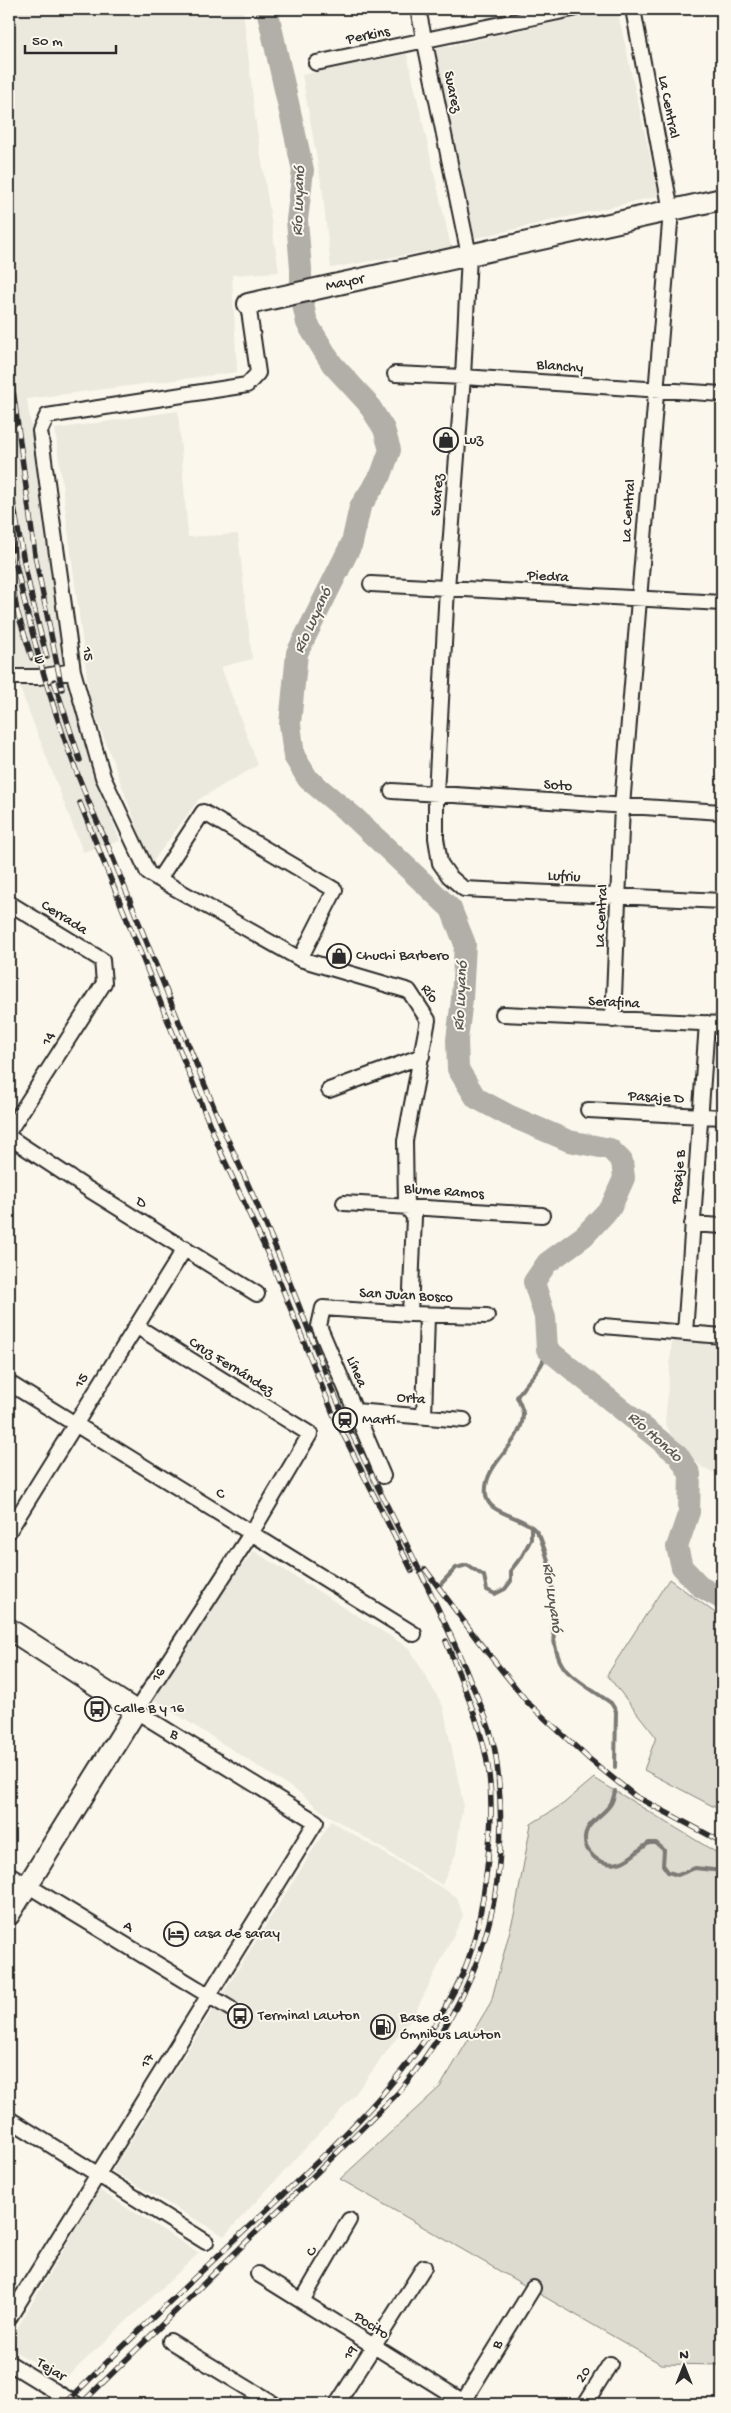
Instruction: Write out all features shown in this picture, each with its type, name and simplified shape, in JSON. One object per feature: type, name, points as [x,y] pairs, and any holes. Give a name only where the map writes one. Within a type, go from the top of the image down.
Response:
[{"type":"street","name":"Suarez","points":[[418,9],[469,255],[463,377],[447,588],[436,794],[436,838],[440,864],[449,876],[464,888]]},
{"type":"street","name":"Perkins","points":[[316,63],[574,9]]},
{"type":"street","name":"La Central","points":[[613,1020],[622,806],[671,211],[633,9]]},
{"type":"street","name":"Mayor","points":[[47,416],[247,385],[258,373],[248,304],[722,199]]},
{"type":"street","name":"Blanchy","points":[[395,374],[722,394]]},
{"type":"street","name":"15","points":[[47,416],[40,431],[73,671],[103,777],[148,873],[160,879]]},
{"type":"street","name":"Piedra","points":[[371,584],[722,603]]},
{"type":"street","name":"E","points":[[9,677],[38,677],[73,671]]},
{"type":"street","name":"Soto","points":[[392,791],[722,812]]},
{"type":"street","points":[[160,879],[203,812],[335,890],[300,959]]},
{"type":"street","name":"Río","points":[[160,879],[300,959],[409,991],[428,1020],[405,1141],[406,1206],[414,1217],[410,1314]]},
{"type":"street","name":"Lufriu","points":[[464,888],[722,902]]},
{"type":"street","name":"Cerrada","points":[[9,903],[102,960]]},
{"type":"street","name":"14","points":[[9,1131],[104,983],[102,960]]},
{"type":"street","name":"Serafina","points":[[503,1014],[722,1024]]},
{"type":"street","name":"Pasaje B","points":[[685,1333],[707,1024]]},
{"type":"street","points":[[329,1090],[422,1056]]},
{"type":"street","name":"Pasaje D","points":[[588,1110],[722,1117]]},
{"type":"street","name":"D","points":[[9,1137],[88,1189],[257,1294]]},
{"type":"street","name":"Blume Ramos","points":[[344,1203],[542,1215]]},
{"type":"street","points":[[692,1224],[722,1226]]},
{"type":"street","name":"15","points":[[9,1532],[185,1248]]},
{"type":"street","name":"San Juan Bosco","points":[[323,1308],[428,1315],[487,1316]]},
{"type":"street","name":"Línea","points":[[323,1308],[319,1326],[383,1476]]},
{"type":"street","points":[[424,1417],[428,1315]]},
{"type":"street","name":"Cruz Fernández","points":[[136,1326],[310,1434]]},
{"type":"street","points":[[603,1326],[722,1336]]},
{"type":"street","name":"C","points":[[9,1383],[414,1634]]},
{"type":"street","name":"Orta","points":[[355,1411],[464,1420]]},
{"type":"street","name":"16","points":[[9,1915],[136,1711],[252,1532],[310,1434]]},
{"type":"street","name":"B","points":[[9,1629],[136,1711],[316,1822]]},
{"type":"street","name":"17","points":[[9,2318],[316,1822]]},
{"type":"street","name":"A","points":[[9,1874],[231,2009]]},
{"type":"street","points":[[9,2119],[206,2242]]},
{"type":"street","name":"C","points":[[302,2301],[349,2220]]},
{"type":"street","name":"19","points":[[337,2404],[424,2268]]},
{"type":"street","name":"Pocito","points":[[258,2274],[465,2403]]},
{"type":"street","name":"B","points":[[465,2403],[533,2288]]},
{"type":"street","points":[[170,2341],[274,2404]]},
{"type":"street","name":"Tejar","points":[[9,2363],[76,2404]]},
{"type":"street","name":"20","points":[[585,2404],[610,2364]]},
{"type":"shaded area","points":[[9,9],[243,9],[255,117],[279,272],[232,275],[237,372],[27,399],[66,667],[89,757],[120,841],[83,852],[13,670],[9,670]]},
{"type":"shaded area","points":[[617,9],[659,196],[471,239],[431,50]]},
{"type":"shaded area","points":[[407,54],[451,247],[331,268],[322,187],[302,75]]},
{"type":"shaded area","points":[[178,411],[188,537],[238,534],[252,659],[221,667],[258,765],[199,799],[151,864],[90,700],[55,429]]},
{"type":"shaded area","points":[[672,1340],[722,1344],[722,1476],[702,1467],[678,1445],[665,1424]]},
{"type":"shaded area","points":[[254,1551],[409,1648],[443,1706],[463,1803],[456,1853],[442,1885],[323,1812],[300,1793],[154,1700],[232,1578]]},
{"type":"shaded area","points":[[669,1579],[722,1618],[722,1811],[644,1770],[656,1737],[607,1675]]},
{"type":"shaded area","points":[[594,1778],[722,1856],[722,2365],[661,2364],[340,2179],[440,2087],[491,2002],[515,1911],[531,1824],[563,1804]]},
{"type":"shaded area","name":"Terminal Lawton","points":[[331,1821],[457,1897],[463,1916],[415,2013],[353,2097],[224,2236],[112,2171]]},
{"type":"shaded area","points":[[99,2190],[199,2253],[66,2378],[9,2349],[9,2342]]},
{"type":"waterway","name":"Río Luyanó","points":[[267,9],[303,170],[297,220],[301,295],[307,323],[332,364],[367,402],[384,429],[390,450],[381,475],[360,507],[352,543],[297,653],[290,724],[294,756],[308,779],[355,818],[451,909],[465,944],[462,999],[457,1040],[458,1069],[476,1098],[508,1115],[569,1141],[610,1149],[622,1161],[624,1178],[611,1207],[584,1236],[547,1263],[534,1282],[545,1317],[547,1349],[678,1455],[690,1474],[689,1512],[677,1547],[682,1567],[701,1587],[722,1599]]},
{"type":"waterway","name":"Río Luyanó","points":[[547,1349],[539,1369],[517,1397],[523,1412],[521,1425],[517,1435],[490,1473],[486,1484],[486,1495],[488,1502],[494,1508],[519,1519],[535,1529],[540,1537],[550,1572],[554,1641],[557,1653],[561,1664],[568,1672],[611,1703],[616,1711],[615,1767]]},
{"type":"waterway","points":[[438,1587],[456,1568],[467,1565],[484,1576],[487,1590],[495,1594],[505,1589],[511,1581],[511,1570],[522,1556],[531,1539],[531,1527]]},
{"type":"waterway","name":"Río Luyanó","points":[[615,1791],[610,1805],[588,1827],[586,1833],[587,1848],[596,1859],[606,1863],[620,1863],[649,1843],[656,1843],[664,1850],[663,1865],[668,1872],[678,1875],[695,1868],[722,1871]]},
{"type":"railway","points":[[12,382],[35,555],[62,689]]},
{"type":"railway","points":[[9,474],[25,566],[47,657]]},
{"type":"railway","points":[[9,531],[37,650],[74,766],[211,1101],[263,1217],[336,1399],[434,1600],[477,1696],[494,1745],[500,1805],[500,1851],[495,1895],[485,1937],[471,1977],[451,2016],[427,2055],[398,2093],[81,2404]]},
{"type":"railway","points":[[13,588],[17,611],[32,658]]},
{"type":"railway","points":[[54,681],[80,760]]},
{"type":"railway","points":[[80,803],[222,1155],[272,1263],[334,1416],[412,1571]]},
{"type":"railway","points":[[425,1569],[479,1642],[528,1703],[588,1758],[635,1796],[722,1842]]},
{"type":"railway","points":[[65,2404],[345,2135],[399,2075],[423,2043],[463,1973],[476,1935],[484,1895],[490,1840],[491,1798],[489,1770],[483,1741],[446,1641]]},
{"type":"place","name":"Luz","points":[[446,440]]},
{"type":"place","name":"Chuchi Barbero","points":[[339,956]]},
{"type":"place","name":"Martí","points":[[345,1420]]},
{"type":"place","name":"Calle B y 16","points":[[97,1709]]},
{"type":"place","name":"casa de saray","points":[[176,1934]]},
{"type":"place","name":"Terminal Lawton","points":[[240,2016]]},
{"type":"place","name":"Base de Ómnibus Lawton","points":[[383,2027]]},
{"type":"water label","name":"Río Hondo","points":[[654,1438]]}]
